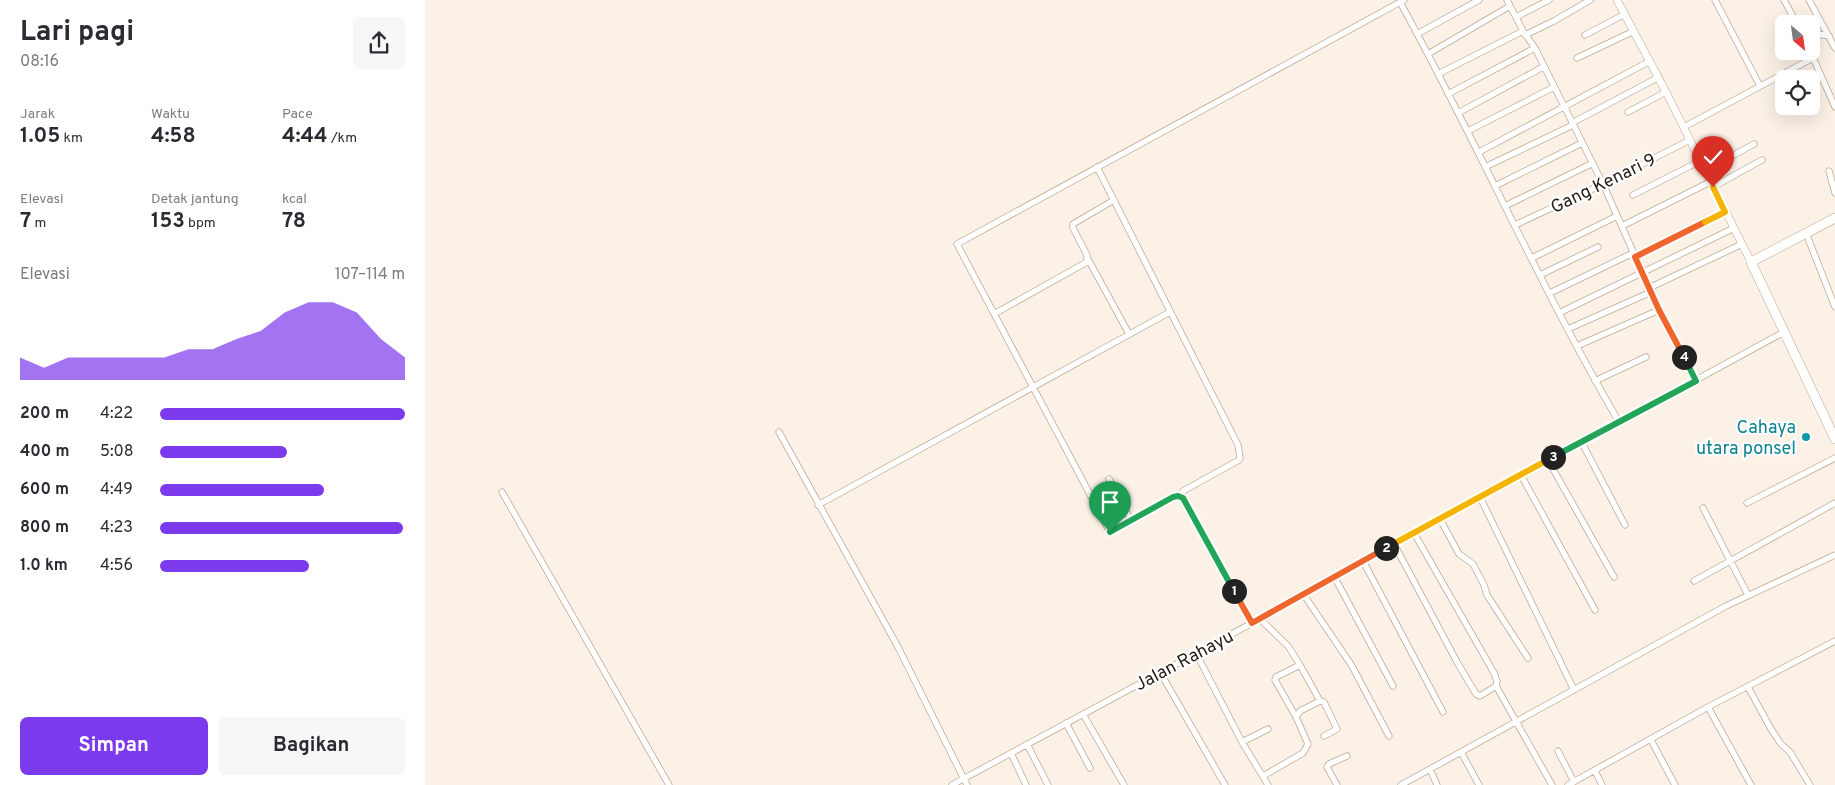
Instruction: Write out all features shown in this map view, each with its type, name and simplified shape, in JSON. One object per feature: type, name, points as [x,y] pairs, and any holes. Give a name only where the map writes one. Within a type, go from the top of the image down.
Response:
[{"type":"main road","points":[[1835,218],[1751,262],[1833,428],[1835,439]]},
{"type":"street","points":[[1417,34],[1479,0]]},
{"type":"street","points":[[1517,17],[1549,0]]},
{"type":"street","points":[[1438,74],[1524,33],[1554,21],[1590,0]]},
{"type":"street","points":[[1617,0],[1651,61],[1751,262]]},
{"type":"street","points":[[1715,0],[1760,86]]},
{"type":"street","points":[[1784,0],[1792,15]]},
{"type":"street","points":[[1809,0],[1834,44]]},
{"type":"street","points":[[1181,496],[1173,497],[1110,532],[957,244],[1402,1],[1559,313],[1619,422]]},
{"type":"street","points":[[1428,54],[1509,3],[1524,33],[1535,48],[1593,163],[1641,272],[1696,381]]},
{"type":"street","points":[[1585,35],[1625,14]]},
{"type":"street","points":[[1577,58],[1634,31]]},
{"type":"street","points":[[1820,34],[1829,36]]},
{"type":"street","points":[[1448,94],[1535,48]]},
{"type":"street","points":[[1793,70],[1810,60]]},
{"type":"street","points":[[1814,60],[1835,107]]},
{"type":"street","points":[[1479,152],[1651,61]]},
{"type":"street","points":[[1458,114],[1543,67]]},
{"type":"street","points":[[1485,167],[1572,124],[1659,77]]},
{"type":"street","points":[[1684,127],[1775,79]]},
{"type":"street","points":[[1468,131],[1554,87]]},
{"type":"street","points":[[1629,112],[1666,92]]},
{"type":"street","name":"Gang Kenari 9","points":[[1515,225],[1603,184],[1690,140]]},
{"type":"street","points":[[1495,186],[1582,143]]},
{"type":"street","points":[[1705,171],[1754,144]]},
{"type":"street","points":[[1622,226],[1763,160]]},
{"type":"street","points":[[1633,195],[1700,161]]},
{"type":"street","points":[[1505,206],[1593,163]]},
{"type":"street","points":[[1097,167],[1238,445],[1239,460],[1183,491],[1181,496]]},
{"type":"street","points":[[1829,171],[1835,193]]},
{"type":"street","points":[[1114,200],[1073,224],[1073,228],[1129,334]]},
{"type":"street","points":[[1549,293],[1725,212]]},
{"type":"street","points":[[1532,258],[1617,216]]},
{"type":"street","points":[[1559,313],[1734,228]]},
{"type":"street","points":[[1806,233],[1835,307]]},
{"type":"street","points":[[1568,329],[1742,244]]},
{"type":"street","points":[[1540,275],[1598,248]]},
{"type":"street","points":[[994,314],[1083,265],[1088,259]]},
{"type":"street","points":[[1577,346],[1659,310]]},
{"type":"street","points":[[818,505],[1170,312]]},
{"type":"street","name":"Jalan Rahayu","points":[[952,785],[1784,332]]},
{"type":"street","points":[[1595,381],[1646,357]]},
{"type":"street","points":[[779,432],[898,647],[967,785]]},
{"type":"street","points":[[1581,442],[1625,525]]},
{"type":"street","points":[[1747,503],[1835,458]]},
{"type":"street","points":[[1549,460],[1614,577]]},
{"type":"street","points":[[1521,474],[1595,610]]},
{"type":"street","points":[[1109,479],[1131,520]]},
{"type":"street","points":[[502,492],[669,785]]},
{"type":"street","points":[[1181,496],[1252,623]]},
{"type":"street","points":[[1480,497],[1573,690]]},
{"type":"street","points":[[1694,581],[1835,504]]},
{"type":"street","points":[[1703,508],[1748,595]]},
{"type":"street","points":[[1440,519],[1459,554],[1473,564],[1487,595],[1528,658]]},
{"type":"street","points":[[1414,533],[1494,673],[1497,681],[1496,686],[1552,785]]},
{"type":"street","points":[[1394,544],[1476,694],[1480,696],[1496,686]]},
{"type":"street","points":[[1401,785],[1748,595],[1835,555]]},
{"type":"street","points":[[1363,561],[1443,712]]},
{"type":"street","points":[[1335,578],[1393,686]]},
{"type":"street","points":[[1304,595],[1352,666],[1389,736]]},
{"type":"street","points":[[1260,619],[1288,646],[1320,700],[1324,702],[1337,729],[1324,736]]},
{"type":"street","points":[[1568,785],[1708,707],[1835,641]]},
{"type":"street","points":[[1196,653],[1242,742],[1268,785]]},
{"type":"street","points":[[1263,776],[1303,753],[1308,748],[1294,714],[1275,678],[1279,674],[1300,665]]},
{"type":"street","points":[[1160,672],[1225,785]]},
{"type":"street","points":[[1748,687],[1771,729],[1781,744],[1790,752],[1810,785]]},
{"type":"street","points":[[1294,714],[1320,700]]},
{"type":"street","points":[[1708,707],[1751,785]]},
{"type":"street","points":[[1083,714],[1124,785]]},
{"type":"street","points":[[1066,724],[1090,768]]},
{"type":"street","points":[[1242,742],[1268,729]]},
{"type":"street","points":[[1651,740],[1675,785]]},
{"type":"street","points":[[1027,744],[1048,785]]},
{"type":"street","points":[[1558,750],[1574,782]]},
{"type":"street","points":[[1461,752],[1479,785]]},
{"type":"street","points":[[1011,753],[1026,785]]},
{"type":"street","points":[[1337,785],[1327,767],[1329,764],[1347,756]]},
{"type":"street","points":[[1430,769],[1437,785]]},
{"type":"street","points":[[1595,771],[1602,785]]},
{"type":"place","name":"Cahaya utara ponsel","points":[[1806,437]]},
{"type":"route","points":[[1110,532],[1173,497],[1181,496],[1252,623],[1696,381],[1659,310],[1635,257],[1725,212],[1713,187]]}]
